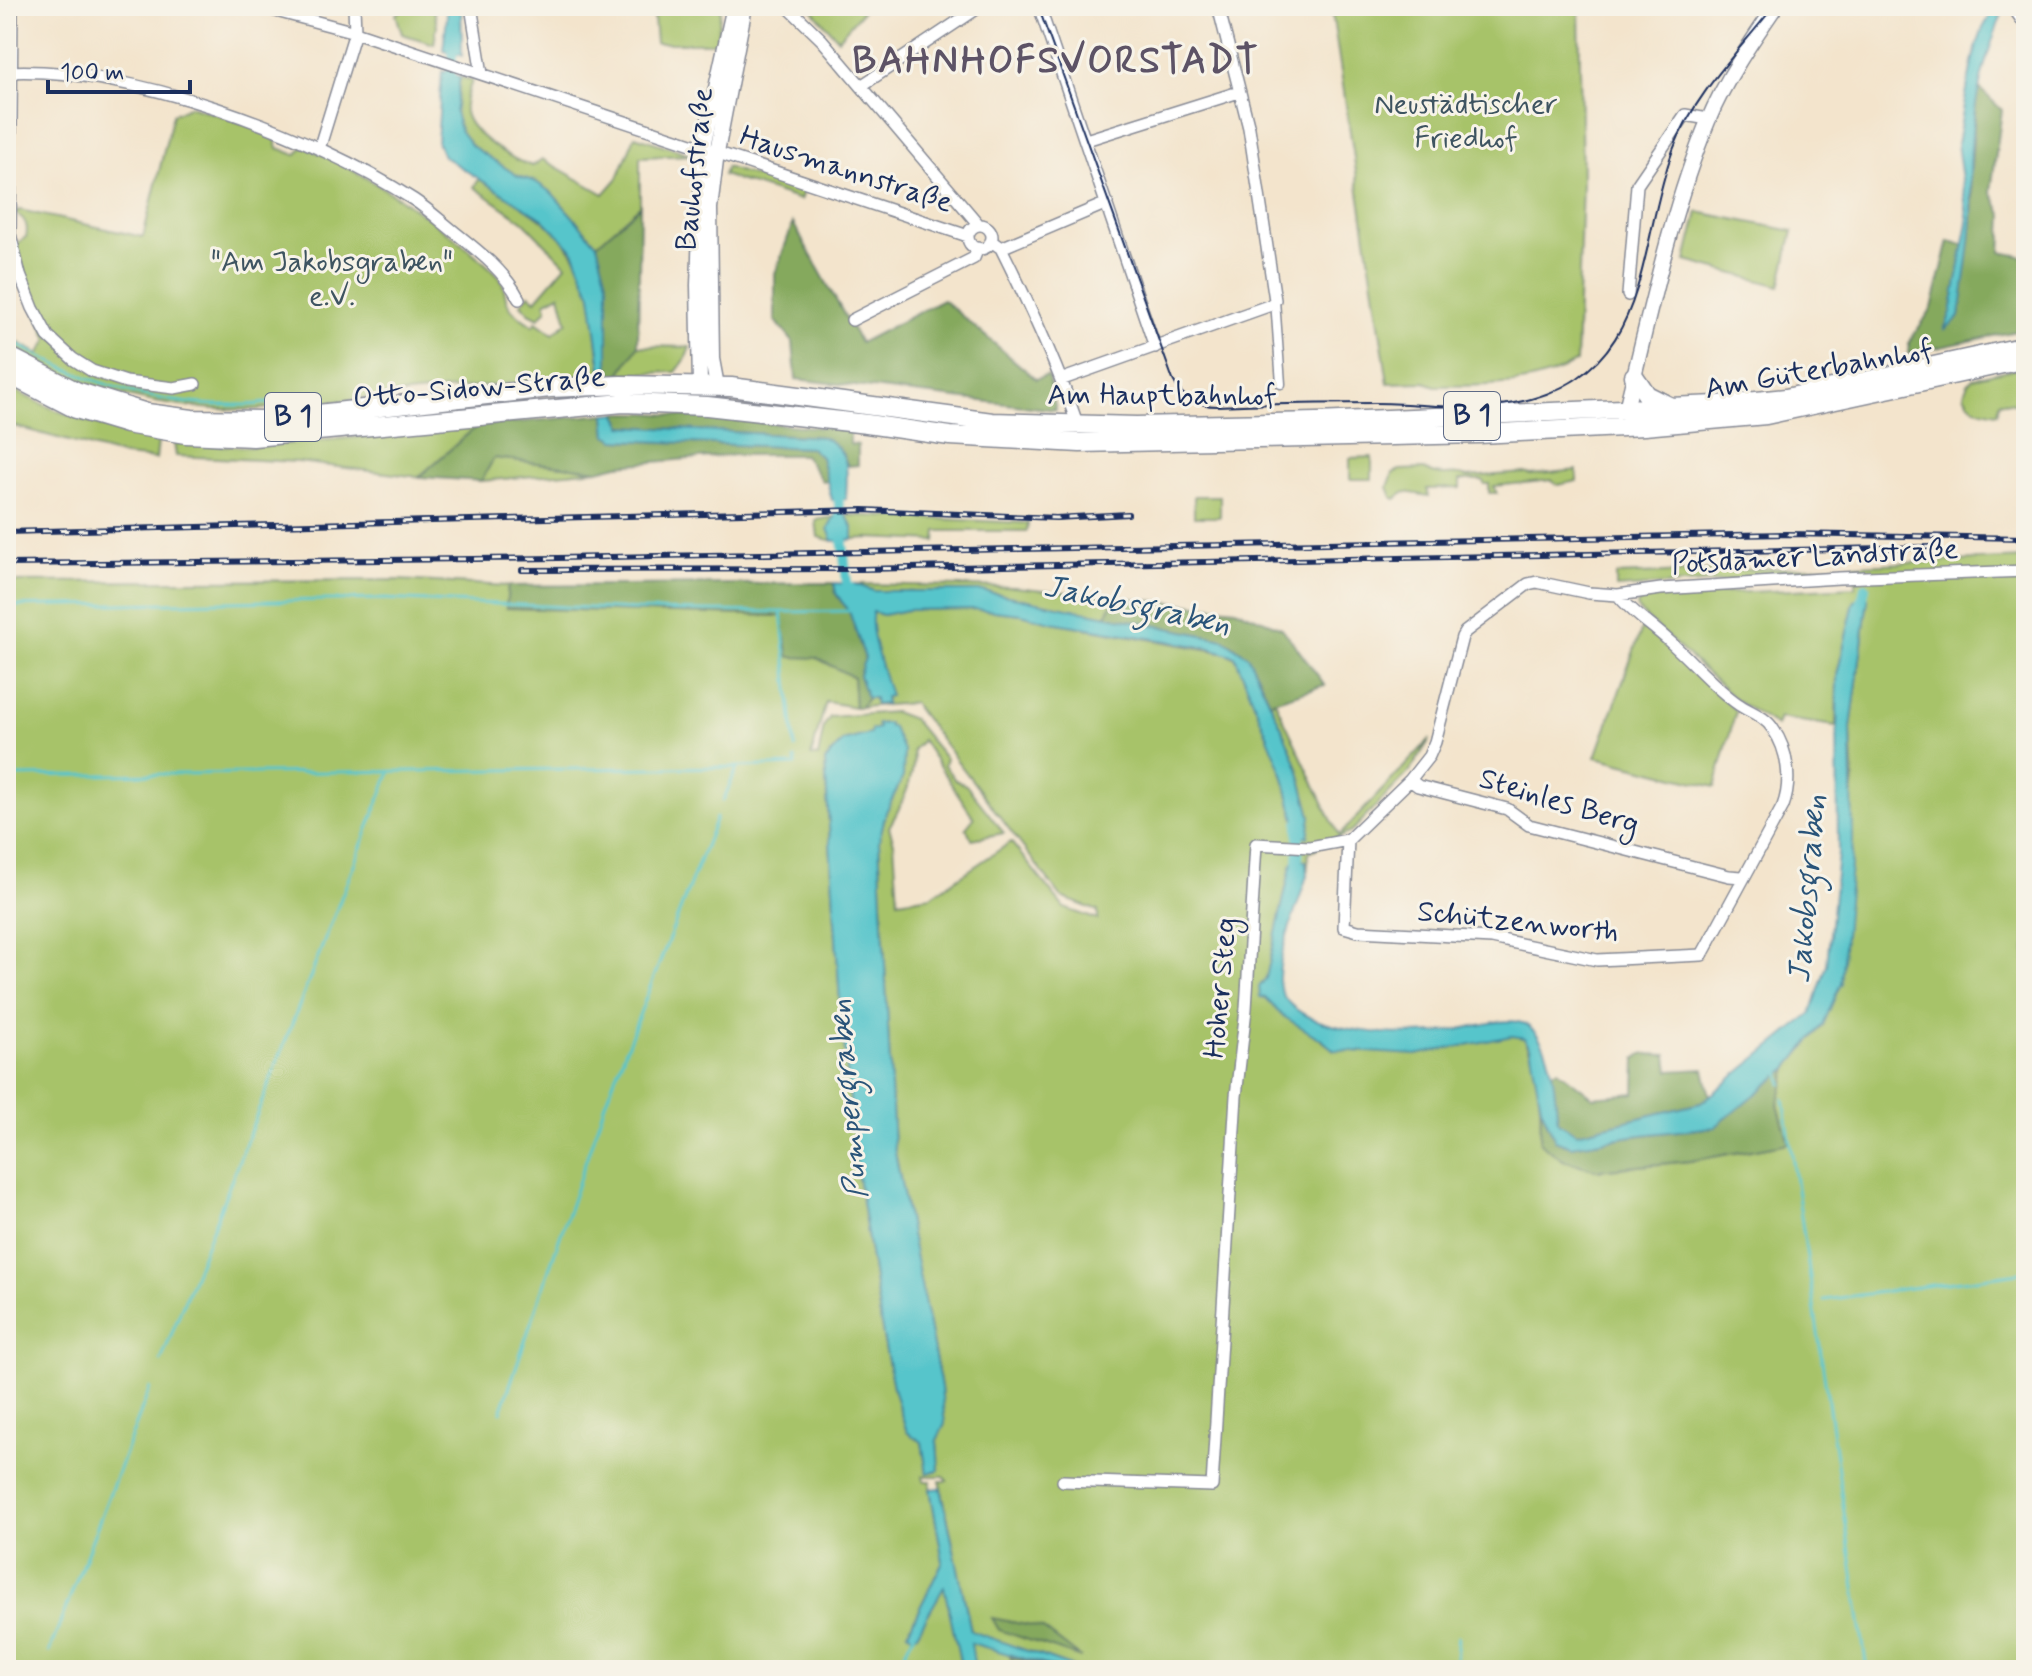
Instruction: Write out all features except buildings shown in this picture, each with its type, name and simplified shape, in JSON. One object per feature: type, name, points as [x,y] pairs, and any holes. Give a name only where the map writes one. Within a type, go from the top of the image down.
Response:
[{"type":"main road","name":"Am Güterbahnhof","points":[[1624,418],[1766,415],[2026,346]]},
{"type":"main road","name":"Otto-Sidow-Straße","points":[[6,355],[50,380],[101,400],[147,413],[192,419],[264,420],[708,386]]},
{"type":"main road","name":"Am Güterbahnhof","points":[[1624,418],[1680,407],[1786,398],[2026,359]]},
{"type":"main road","name":"Otto-Sidow-Straße","points":[[6,373],[76,409],[126,424],[186,434],[253,437],[591,395]]},
{"type":"main road","points":[[1634,376],[1642,390],[1655,400],[1680,407]]},
{"type":"main road","points":[[707,406],[708,386]]},
{"type":"main road","name":"Am Hauptbahnhof","points":[[708,386],[1079,435]]},
{"type":"main road","name":"Otto-Sidow-Straße","points":[[622,394],[707,406]]},
{"type":"main road","name":"Am Hauptbahnhof","points":[[707,406],[882,425],[950,436],[1079,435],[1317,422],[1624,418]]},
{"type":"main road","points":[[950,436],[953,416]]},
{"type":"street","points":[[12,6],[9,71],[10,234],[20,275],[48,336],[73,359],[92,371],[126,382],[174,388],[195,384]]},
{"type":"street","name":"Hausmannstraße","points":[[257,6],[355,32],[439,59],[968,236]]},
{"type":"street","points":[[319,149],[355,32],[354,6]]},
{"type":"street","points":[[471,6],[482,74]]},
{"type":"street","name":"Bauhofstraße","points":[[708,386],[698,285],[710,150],[734,6]]},
{"type":"street","name":"Bauhofstraße","points":[[710,150],[745,6]]},
{"type":"street","points":[[787,6],[822,40],[979,225]]},
{"type":"street","points":[[861,86],[981,6]]},
{"type":"street","points":[[1039,6],[1155,347]]},
{"type":"street","points":[[1218,6],[1249,128],[1275,300],[1281,384]]},
{"type":"street","points":[[1624,418],[1681,194],[1708,119],[1732,73],[1776,6]]},
{"type":"street","points":[[2015,7],[2026,23]]},
{"type":"street","points":[[9,71],[94,76],[208,107],[319,149],[414,200],[510,281],[519,299]]},
{"type":"street","points":[[1086,140],[1239,92]]},
{"type":"street","points":[[1628,295],[1637,185],[1685,115],[1708,119]]},
{"type":"street","points":[[1079,435],[1063,379],[1038,322],[996,245],[991,231],[979,225],[972,228],[968,236],[978,248],[996,245],[1107,203]]},
{"type":"street","points":[[852,320],[974,258],[978,248]]},
{"type":"street","points":[[1063,379],[1271,305],[1275,300]]},
{"type":"street","name":"Potsdamer Landstraße","points":[[1612,595],[1839,578],[2026,571]]},
{"type":"street","points":[[1348,840],[1410,780],[1429,756],[1465,632],[1528,584],[1556,584],[1612,595]]},
{"type":"street","name":"Schützenworth","points":[[1348,840],[1344,927],[1358,931],[1492,938],[1597,960],[1702,955],[1788,793],[1785,760],[1769,723],[1736,703],[1668,640],[1612,595]]},
{"type":"street","name":"Steinles Berg","points":[[1410,780],[1418,786],[1507,809],[1529,825],[1742,877]]},
{"type":"street","name":"Hoher Steg","points":[[1063,1481],[1212,1486],[1236,1096],[1246,1009],[1256,844],[1310,847],[1348,840]]},
{"type":"green space","points":[[409,6],[434,10],[437,26],[434,44],[402,34],[396,14]]},
{"type":"green space","points":[[653,6],[721,6],[717,43],[656,43]]},
{"type":"green space","points":[[809,6],[867,6],[838,39]]},
{"type":"green space","name":"Neustädtischer Friedhof","points":[[1331,6],[1579,6],[1582,183],[1576,362],[1543,377],[1508,384],[1435,386],[1425,382],[1388,383]]},
{"type":"green space","points":[[460,77],[472,81],[465,112],[474,129],[483,137],[515,159],[533,166],[542,159],[604,194],[618,178],[635,136],[693,155],[640,157],[640,206],[597,244],[552,193],[536,182],[518,176],[472,146],[460,130],[455,113]]},
{"type":"green space","points":[[1977,86],[2002,110],[1991,191],[2003,216],[2001,252],[2026,257],[2026,329],[1908,354],[1909,342],[1932,308],[1949,241],[1964,245],[1951,313],[1945,328],[1960,317],[1972,220],[1970,180]]},
{"type":"green space","name":"\"Am Jakobsgraben\" e.V.","points":[[190,106],[274,135],[278,148],[296,155],[304,146],[381,186],[474,253],[499,276],[514,312],[533,326],[536,322],[553,334],[567,322],[560,294],[545,302],[547,309],[539,318],[521,304],[529,294],[536,300],[566,265],[524,222],[474,187],[479,179],[533,213],[562,239],[583,273],[593,305],[602,374],[260,409],[227,409],[160,403],[96,387],[35,360],[6,342],[6,336],[39,354],[48,340],[16,244],[26,237],[26,225],[14,212],[20,210],[143,237],[173,114]]},
{"type":"green space","points":[[726,167],[803,192],[800,200],[723,175]]},
{"type":"green space","points":[[640,206],[638,346],[620,374],[611,374],[608,365],[608,286],[597,244]]},
{"type":"green space","points":[[1698,212],[1793,231],[1780,286],[1686,261]]},
{"type":"green space","points":[[793,223],[860,343],[943,300],[1036,379],[1048,375],[1056,410],[796,379],[793,342],[775,320],[775,274]]},
{"type":"green space","points":[[638,346],[690,347],[676,372],[620,374]]},
{"type":"green space","points":[[2026,366],[2026,405],[2000,401],[1997,413],[1973,406],[1964,394],[1973,378]]},
{"type":"green space","points":[[6,385],[61,412],[158,441],[156,459],[124,456],[6,424]]},
{"type":"green space","points":[[736,398],[941,423],[940,428],[736,402]]},
{"type":"green space","points":[[616,413],[850,430],[850,444],[858,445],[858,465],[848,466],[842,453],[823,437],[623,426]]},
{"type":"green space","points":[[605,414],[607,435],[616,440],[811,448],[821,457],[828,480],[822,481],[804,455],[735,455],[618,465],[598,470],[494,458],[481,481],[419,477],[477,426]]},
{"type":"green space","points":[[477,426],[419,477],[298,462],[176,456],[174,443],[251,447]]},
{"type":"green space","points":[[1372,457],[1372,479],[1350,479],[1350,458]]},
{"type":"green space","points":[[494,458],[598,470],[481,481]]},
{"type":"green space","points":[[1424,469],[1437,474],[1467,477],[1577,470],[1577,481],[1558,485],[1552,480],[1494,486],[1497,493],[1489,493],[1489,484],[1484,484],[1483,480],[1460,480],[1460,488],[1427,489],[1429,496],[1405,492],[1396,499],[1392,497],[1388,487],[1393,473]]},
{"type":"green space","points":[[1194,496],[1220,496],[1220,517],[1194,517]]},
{"type":"green space","points":[[846,515],[1028,523],[1027,531],[937,531],[936,541],[867,538],[833,541],[818,537],[816,520]]},
{"type":"green space","points":[[2026,558],[2026,1670],[1081,1670],[971,1631],[940,1481],[947,1481],[944,1476],[923,1476],[924,1481],[931,1481],[943,1561],[908,1632],[917,1634],[944,1586],[962,1670],[6,1670],[6,582],[398,580],[508,586],[506,608],[782,616],[817,658],[853,677],[855,707],[826,702],[811,756],[818,757],[824,726],[830,717],[894,712],[913,719],[946,759],[944,765],[955,780],[966,785],[1004,833],[972,839],[966,828],[974,818],[922,740],[913,750],[910,779],[889,827],[894,843],[898,901],[931,896],[1011,842],[1064,908],[1098,920],[1098,911],[1061,897],[913,703],[861,707],[867,698],[886,703],[885,697],[889,696],[874,641],[872,612],[883,615],[907,610],[975,609],[1021,614],[1227,653],[1238,660],[1283,774],[1299,835],[1311,816],[1298,768],[1270,702],[1275,701],[1339,836],[1430,739],[1410,771],[1351,832],[1309,852],[1307,875],[1306,861],[1291,866],[1266,979],[1265,998],[1334,1050],[1512,1035],[1524,1038],[1536,1075],[1541,1143],[1597,1170],[1691,1161],[1788,1143],[1778,1105],[1788,1068],[1823,1025],[1854,781],[1851,728],[1868,598],[1864,595],[1854,602],[1837,675],[1836,726],[1779,718],[1776,726],[1736,700],[1637,609],[1638,603],[1643,597],[1855,587],[1855,574],[1616,588],[1616,575]],"holes":[[[887,723],[903,777],[886,812],[879,841],[894,1147],[941,1387],[944,1423],[937,1440],[939,1470],[927,1473],[922,1442],[907,1432],[894,1392],[858,1176],[840,1003],[825,761],[843,741],[871,734],[878,724]]]},
{"type":"green space","points":[[834,583],[836,594],[850,614],[865,659],[859,675],[867,698],[861,707],[855,707],[853,677],[817,658],[789,657],[781,616],[506,608],[508,586]]},
{"type":"green space","points":[[855,584],[1014,587],[1115,597],[1106,616],[983,591],[874,591]]},
{"type":"green space","points":[[1115,597],[1236,609],[1282,628],[1325,685],[1270,702],[1253,666],[1233,645],[1224,639],[1106,616]]},
{"type":"green space","points":[[1642,628],[1648,630],[1736,711],[1715,787],[1596,757]]},
{"type":"green space","points":[[1642,1054],[1667,1055],[1669,1071],[1704,1069],[1710,1096],[1701,1103],[1577,1133],[1558,1122],[1551,1072],[1558,1070],[1593,1097],[1635,1093],[1636,1059]]},
{"type":"green space","points":[[1788,1068],[1778,1105],[1789,1143],[1691,1161],[1597,1170],[1563,1160],[1540,1143],[1541,1107],[1555,1140],[1571,1146],[1714,1127]]},
{"type":"green space","points":[[992,1618],[1042,1628],[1081,1658],[999,1630]]},
{"type":"green space","points":[[970,1642],[1063,1670],[1011,1657],[1016,1670],[975,1670]]},
{"type":"green space","points":[[1010,1657],[1055,1670],[1016,1670]]},
{"type":"water","points":[[446,6],[461,6],[462,56],[443,50]]},
{"type":"water","points":[[1995,7],[2002,14],[1982,74],[1974,113],[1970,176],[1972,219],[1960,317],[1944,330],[1951,313],[1968,222],[1957,144],[1972,62],[1982,30]]},
{"type":"water","points":[[442,71],[460,77],[455,113],[460,130],[472,146],[518,176],[536,182],[552,193],[597,244],[608,286],[608,365],[611,374],[602,374],[591,295],[573,250],[543,219],[443,156],[437,142]]},
{"type":"water","points":[[616,413],[623,426],[823,437],[839,449],[846,463],[846,499],[832,500],[821,457],[811,448],[616,440],[607,435],[605,414]]},
{"type":"water","points":[[846,515],[853,527],[853,540],[833,541],[828,529],[835,516]]},
{"type":"water","points":[[834,583],[855,584],[874,591],[983,591],[1223,639],[1248,656],[1282,728],[1298,768],[1311,816],[1308,837],[1299,835],[1283,774],[1235,656],[1210,648],[1051,622],[1021,614],[975,609],[907,610],[883,615],[873,612],[874,641],[890,696],[885,697],[886,704],[875,705],[874,698],[867,698],[859,675],[865,658],[850,614],[836,593]]},
{"type":"water","points":[[1864,594],[1868,598],[1851,728],[1853,841],[1841,983],[1823,1025],[1788,1068],[1715,1127],[1571,1146],[1555,1140],[1541,1107],[1530,1047],[1524,1038],[1512,1036],[1416,1055],[1334,1050],[1260,997],[1259,987],[1266,978],[1291,866],[1295,859],[1306,861],[1307,875],[1285,942],[1279,980],[1285,999],[1301,1013],[1324,1023],[1380,1033],[1432,1033],[1512,1021],[1528,1026],[1537,1035],[1548,1057],[1558,1122],[1577,1133],[1701,1103],[1811,1014],[1827,964],[1838,853],[1837,675],[1854,602]]},
{"type":"water","points":[[888,723],[904,752],[903,777],[886,812],[879,841],[894,1147],[941,1387],[945,1424],[937,1440],[939,1470],[927,1473],[922,1442],[907,1432],[894,1392],[858,1176],[840,1003],[825,761],[843,741],[870,734],[871,730],[878,728],[877,724]]},
{"type":"water","points":[[941,1488],[971,1631],[1081,1670],[1063,1670],[971,1643],[975,1670],[962,1670],[944,1587],[917,1634],[913,1636],[908,1632],[943,1561],[930,1489]]},
{"type":"waterway","name":"Jakobsgraben","points":[[450,88],[453,40]]},
{"type":"waterway","points":[[8,339],[62,367],[147,396],[206,404],[245,405],[298,400]]},
{"type":"waterway","name":"Jakobsgraben","points":[[837,486],[847,583],[852,592]]},
{"type":"waterway","name":"Jakobsgraben","points":[[1861,606],[1865,587]]},
{"type":"waterway","points":[[6,606],[383,599],[638,610],[781,612],[795,748]]},
{"type":"waterway","points":[[781,612],[849,611]]},
{"type":"waterway","points":[[6,776],[738,767],[796,765],[795,759]]},
{"type":"waterway","points":[[723,801],[737,768]]},
{"type":"waterway","points":[[161,1361],[390,772]]},
{"type":"waterway","points":[[501,1412],[605,1103],[716,818]]},
{"type":"waterway","name":"Jakobsgraben","points":[[1298,870],[1299,822]]},
{"type":"waterway","points":[[1780,1070],[1782,1084]]},
{"type":"waterway","points":[[1784,1099],[1867,1670]]},
{"type":"waterway","points":[[1824,1300],[2026,1272]]},
{"type":"waterway","points":[[49,1652],[150,1388]]},
{"type":"waterway","points":[[896,1670],[914,1634]]},
{"type":"waterway","points":[[1455,1670],[1458,1636]]},
{"type":"tram line","points":[[1038,6],[1173,380],[1181,392],[1197,403],[1210,406],[1375,403],[1462,407],[1514,403],[1559,389],[1592,367],[1615,338],[1631,305],[1643,268],[1661,189],[1682,130],[1705,93],[1774,6]]},
{"type":"railway","points":[[6,532],[863,510],[1056,518],[1128,514]]},
{"type":"railway","points":[[6,564],[558,558],[1787,534],[2026,538]]},
{"type":"railway","points":[[522,570],[861,569],[1934,547]]},
{"type":"district","name":"BAHNHOFSVORSTADT","points":[[1056,61]]},
{"type":"water label","name":"Pumpergraben","points":[[849,1099]]}]
